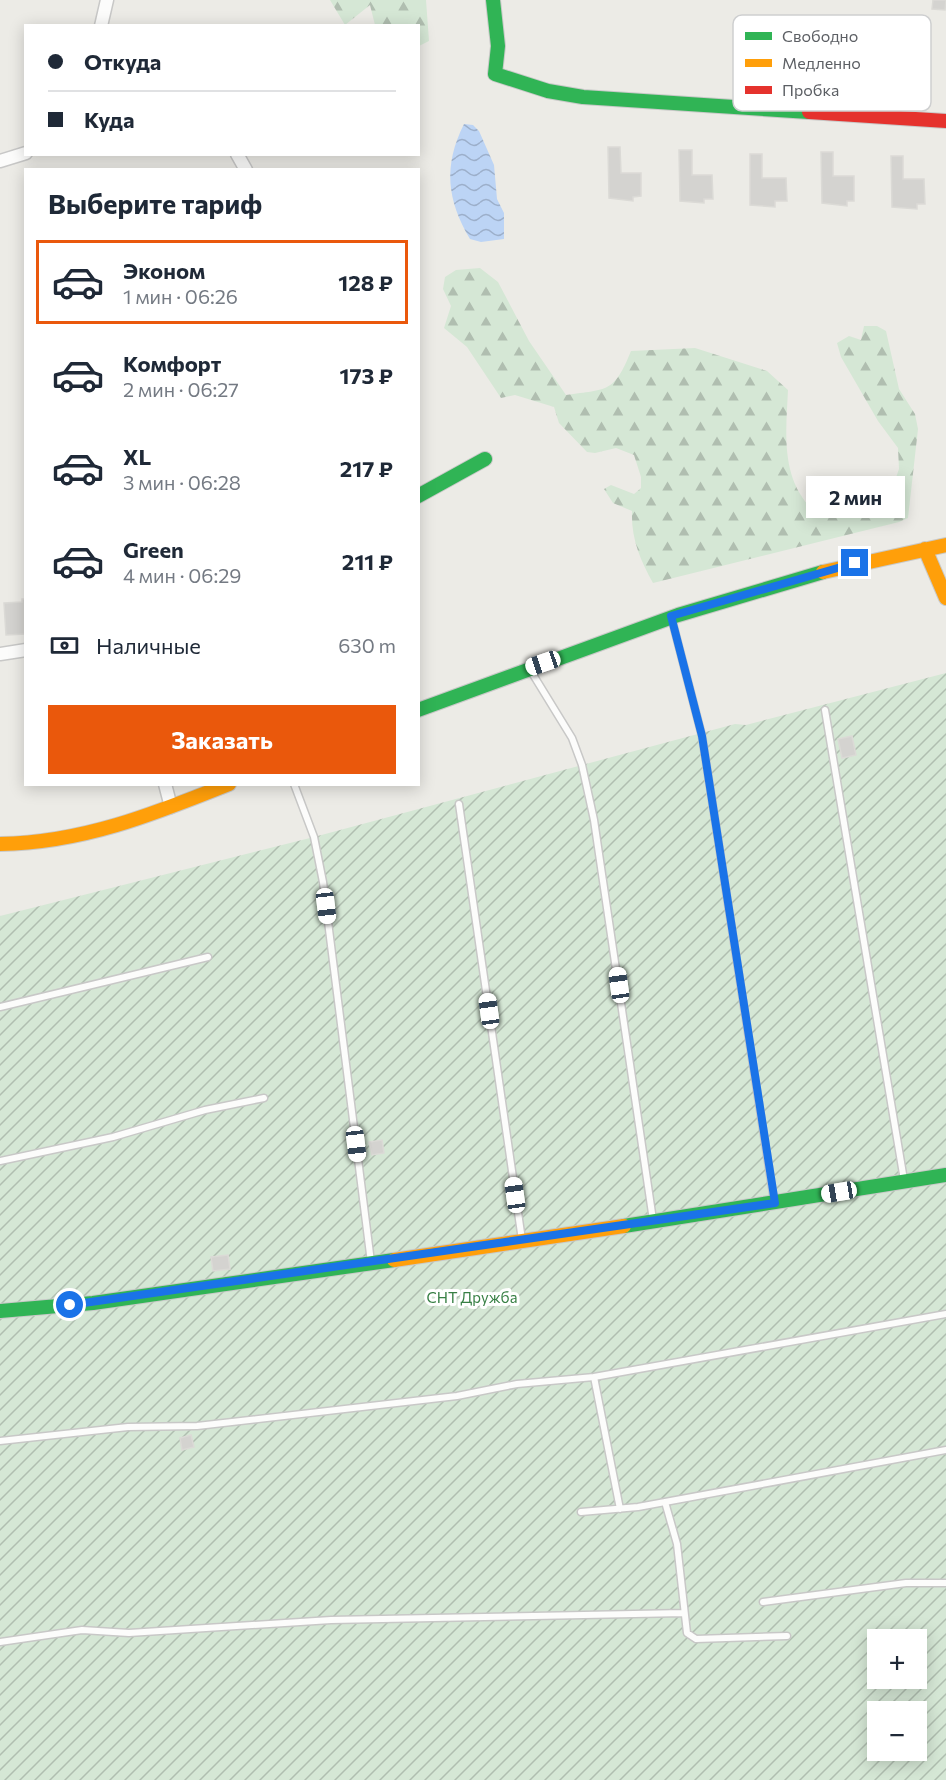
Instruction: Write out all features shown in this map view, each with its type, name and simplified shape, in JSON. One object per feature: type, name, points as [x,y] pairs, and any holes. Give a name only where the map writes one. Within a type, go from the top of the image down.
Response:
[{"type":"street","points":[[102,24],[108,0]]},
{"type":"street","points":[[493,0],[498,46],[495,74],[548,91],[583,97],[733,107]]},
{"type":"street","points":[[795,111],[946,121]]},
{"type":"street","points":[[0,161],[24,154]]},
{"type":"street","points":[[420,491],[485,459]]},
{"type":"street","points":[[420,709],[671,616],[855,563],[946,545]]},
{"type":"street","points":[[925,549],[946,598]]},
{"type":"street","points":[[0,654],[24,650]]},
{"type":"street","points":[[166,786],[171,807]]},
{"type":"street","points":[[0,844],[30,843],[83,835],[171,807],[224,786]]},
{"type":"street","points":[[0,1311],[93,1303],[653,1222],[946,1175]]},
{"type":"lane","points":[[671,616],[702,736],[775,1203]]},
{"type":"lane","points":[[528,668],[572,738],[582,765],[594,820],[653,1222]]},
{"type":"lane","points":[[825,710],[904,1180]]},
{"type":"lane","points":[[295,786],[314,837],[323,882],[371,1263]]},
{"type":"lane","points":[[459,804],[522,1241]]},
{"type":"lane","points":[[0,1007],[208,957]]},
{"type":"lane","points":[[0,1161],[113,1137],[205,1110],[264,1098]]},
{"type":"lane","points":[[0,1441],[128,1426],[197,1426],[457,1396],[517,1384],[594,1377],[946,1314]]},
{"type":"lane","points":[[594,1377],[620,1509]]},
{"type":"lane","points":[[581,1512],[665,1502],[946,1450]]},
{"type":"lane","points":[[665,1502],[677,1544],[687,1633],[696,1639],[787,1636]]},
{"type":"lane","points":[[763,1602],[906,1583],[946,1583]]},
{"type":"lane","points":[[0,1642],[92,1630],[129,1632],[331,1620],[684,1613]]},
{"type":"green space","points":[[330,0],[426,0],[429,41],[420,46],[420,24],[375,24],[370,5],[344,24]]},
{"type":"green space","points":[[480,268],[498,282],[529,341],[566,395],[601,390],[614,382],[620,375],[631,351],[695,348],[767,371],[788,390],[786,439],[790,470],[795,485],[814,511],[890,495],[899,469],[898,448],[878,421],[841,357],[837,343],[849,336],[861,340],[864,326],[877,326],[886,331],[899,389],[915,414],[918,429],[908,518],[653,583],[637,548],[632,511],[613,503],[604,489],[611,485],[634,494],[641,488],[641,477],[634,455],[616,448],[595,453],[587,452],[559,423],[554,407],[515,395],[501,398],[467,347],[444,328],[451,306],[443,289],[445,277],[456,270]]},
{"type":"green space","name":"СНТ Дружба","points":[[946,673],[946,1780],[0,1780],[0,916],[314,837],[735,724],[746,725]]},
{"type":"water","points":[[464,124],[473,125],[479,131],[494,165],[497,199],[504,213],[504,239],[481,242],[470,239],[456,210],[450,183],[451,169],[457,139]]},
{"type":"building","points":[[933,0],[946,0],[945,10],[932,9]]},
{"type":"building","points":[[608,147],[620,147],[621,173],[641,173],[641,196],[633,197],[633,201],[609,198]]},
{"type":"building","points":[[679,150],[692,150],[692,175],[712,175],[713,199],[704,199],[704,203],[680,201]]},
{"type":"building","points":[[821,152],[833,152],[833,176],[854,176],[854,201],[847,201],[847,206],[822,203]]},
{"type":"building","points":[[750,154],[762,154],[762,178],[786,178],[787,201],[775,201],[775,207],[750,205]]},
{"type":"building","points":[[891,156],[903,156],[903,179],[924,179],[925,204],[917,204],[917,209],[892,207]]},
{"type":"building","points":[[24,599],[24,634],[6,635],[4,603],[22,602]]},
{"type":"building","points":[[852,736],[856,755],[842,758],[838,739]]},
{"type":"building","points":[[382,1140],[384,1153],[372,1155],[369,1142]]},
{"type":"building","points":[[228,1255],[230,1269],[213,1271],[211,1257]]},
{"type":"building","points":[[191,1435],[194,1447],[182,1450],[180,1438]]},
{"type":"traffic: fast","points":[[493,0],[498,46],[495,74],[548,91],[583,97],[733,107]]},
{"type":"traffic: fast","points":[[794,111],[809,112]]},
{"type":"traffic: fast","points":[[420,495],[485,459]]},
{"type":"traffic: fast","points":[[420,709],[678,615],[823,572]]},
{"type":"traffic: fast","points":[[624,1226],[946,1175]]},
{"type":"traffic: fast","points":[[0,1311],[93,1303],[394,1260]]},
{"type":"traffic: slow","points":[[823,572],[946,545]]},
{"type":"traffic: slow","points":[[925,549],[946,598]]},
{"type":"traffic: slow","points":[[0,844],[60,838],[117,825],[224,786]]},
{"type":"traffic: slow","points":[[394,1260],[624,1226]]},
{"type":"traffic: jam","points":[[809,112],[946,121]]},
{"type":"route","points":[[70,1305],[775,1203],[702,736],[671,616],[855,563]]}]
